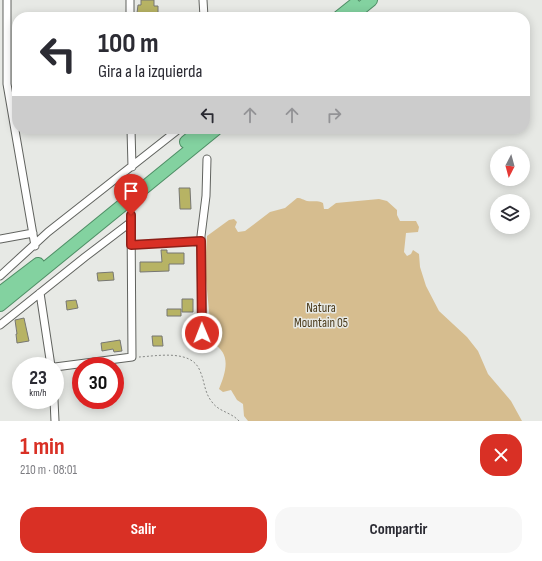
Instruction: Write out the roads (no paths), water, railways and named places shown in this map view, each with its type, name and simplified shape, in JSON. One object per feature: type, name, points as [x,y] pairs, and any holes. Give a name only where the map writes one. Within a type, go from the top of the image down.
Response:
[{"type":"highway","points":[[344,12],[359,0]]},
{"type":"highway","points":[[356,12],[371,0]]},
{"type":"highway","points":[[0,293],[196,134]]},
{"type":"highway","points":[[0,305],[210,134]]},
{"type":"street","points":[[7,0],[7,84],[12,113]]},
{"type":"street","points":[[130,0],[130,12]]},
{"type":"street","points":[[203,0],[204,12]]},
{"type":"street","points":[[16,134],[35,246]]},
{"type":"street","points":[[131,134],[132,167]]},
{"type":"street","points":[[0,276],[35,246],[48,232],[173,134]]},
{"type":"street","points":[[202,333],[201,241],[206,196],[207,159]]},
{"type":"street","points":[[0,325],[131,219],[132,358],[64,366]]},
{"type":"street","points":[[0,240],[33,233]]},
{"type":"street","points":[[40,293],[50,357]]},
{"type":"street","points":[[54,409],[55,421]]},
{"type":"lane","points":[[131,245],[201,241]]},
{"type":"park label","name":"Natura Mountain 05","points":[[321,316]]}]
